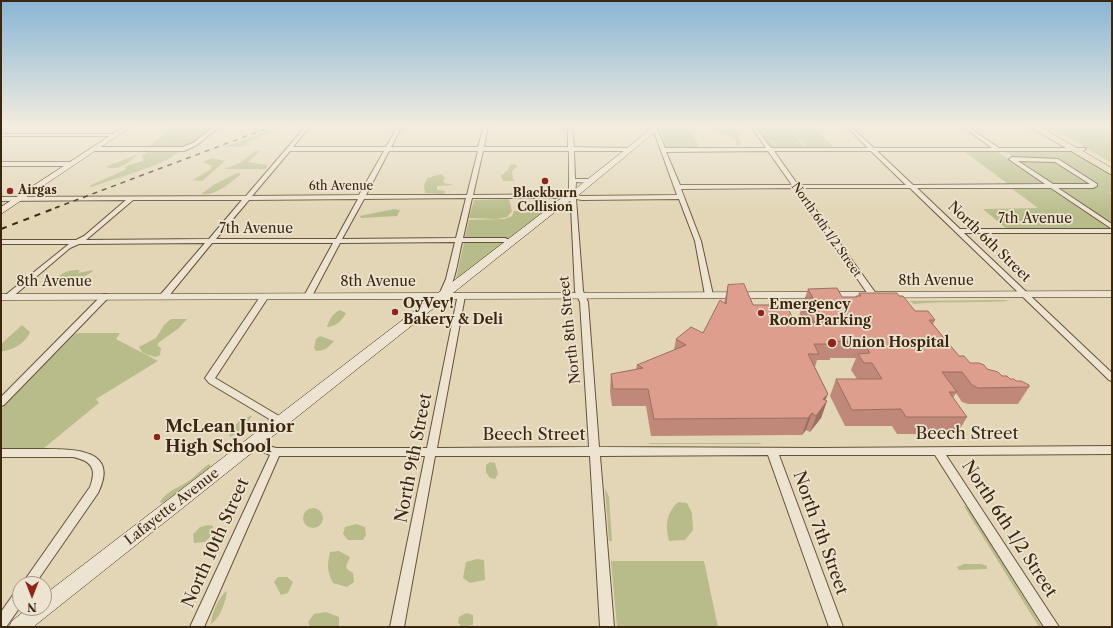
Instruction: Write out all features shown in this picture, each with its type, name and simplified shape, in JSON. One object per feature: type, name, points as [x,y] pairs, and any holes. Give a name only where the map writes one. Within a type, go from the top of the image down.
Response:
[{"type":"highway","points":[[1087,155],[1112,172]]},
{"type":"highway","points":[[1091,155],[1112,166]]},
{"type":"street","points":[[1,211],[84,155]]},
{"type":"street","points":[[164,296],[284,155]]},
{"type":"street","points":[[308,296],[385,155]]},
{"type":"street","points":[[443,296],[450,279],[479,155]]},
{"type":"street","name":"North 8th Street","points":[[571,155],[579,291],[584,302],[607,627]]},
{"type":"street","name":"Lafayette Avenue","points":[[52,600],[554,208],[573,201],[590,181],[622,155]]},
{"type":"street","points":[[666,155],[699,246],[709,295]]},
{"type":"street","name":"North 6th 1/2 Street","points":[[774,155],[873,295]]},
{"type":"street","name":"North 6th Street","points":[[880,155],[1112,378]]},
{"type":"street","points":[[1007,155],[1112,227]]},
{"type":"street","points":[[678,187],[1095,185],[1056,160],[1013,159]]},
{"type":"street","points":[[1,164],[71,164]]},
{"type":"street","points":[[573,180],[590,181]]},
{"type":"street","name":"6th Avenue","points":[[1,199],[469,198],[573,201],[582,198],[682,197]]},
{"type":"street","points":[[4,296],[68,246],[86,237],[132,198]]},
{"type":"street","name":"7th Avenue","points":[[958,231],[1112,231]]},
{"type":"street","name":"7th Avenue","points":[[1,242],[504,240],[511,242]]},
{"type":"street","name":"8th Avenue","points":[[4,296],[1024,294],[1110,296]]},
{"type":"street","points":[[1,403],[106,296]]},
{"type":"street","points":[[264,296],[210,378],[212,381],[281,422]]},
{"type":"street","name":"North 9th Street","points":[[397,627],[462,296]]},
{"type":"street","name":"Beech Street","points":[[254,443],[267,450],[276,452],[1112,450]]},
{"type":"street","name":"North 6th 1/2 Street","points":[[938,450],[1052,627]]},
{"type":"street","name":"North 7th Street","points":[[772,451],[836,627]]},
{"type":"street","name":"North 10th Street","points":[[197,627],[276,452]]},
{"type":"street","points":[[1,453],[81,454],[94,461],[97,466],[99,476],[94,490],[34,576]]},
{"type":"street","points":[[1,623],[12,607]]},
{"type":"street","name":"Lafayette Avenue","points":[[18,627],[32,616]]},
{"type":"green space","points":[[134,155],[136,156],[122,166],[114,168],[106,167]]},
{"type":"green space","points":[[174,155],[152,166],[92,187],[89,186],[125,170],[126,169],[124,167],[142,161],[144,159],[142,156]]},
{"type":"green space","points":[[250,155],[255,155],[248,162],[267,165],[267,167],[265,169],[224,169],[240,163]]},
{"type":"green space","points":[[970,155],[1003,155],[1045,184],[1008,184]]},
{"type":"green space","points":[[1011,155],[1080,155],[1112,174],[1112,192],[1109,192],[1112,194],[1112,224]]},
{"type":"green space","points":[[1098,155],[1112,155],[1112,163]]},
{"type":"green space","points":[[212,158],[225,161],[202,181],[193,180],[211,169],[212,166],[203,162]]},
{"type":"green space","points":[[514,164],[518,166],[512,171],[513,179],[515,181],[503,181],[501,176],[508,170],[510,165]]},
{"type":"green space","points":[[237,173],[240,173],[240,175],[222,189],[211,193],[201,194],[215,184]]},
{"type":"green space","points":[[441,174],[445,178],[443,181],[444,183],[454,185],[437,186],[437,190],[445,191],[445,193],[442,194],[425,193],[424,186],[427,178]]},
{"type":"green space","points":[[1011,188],[1050,188],[1110,229],[1008,230],[983,209],[1038,208]]},
{"type":"green space","points":[[509,199],[512,211],[507,217],[497,219],[469,218],[474,200]]},
{"type":"green space","points":[[394,209],[400,210],[397,216],[361,218],[360,216]]},
{"type":"green space","points":[[514,211],[545,211],[510,238],[465,237],[469,220],[505,219],[512,216]]},
{"type":"green space","points":[[464,243],[504,243],[459,278],[456,278]]},
{"type":"green space","points":[[80,270],[78,273],[93,271],[77,279],[58,278],[63,273]]},
{"type":"green space","points":[[909,301],[1010,301],[914,304]]},
{"type":"green space","points":[[340,310],[346,313],[343,318],[338,323],[327,327],[335,313]]},
{"type":"green space","points":[[171,319],[187,319],[179,328],[158,343],[158,346],[161,348],[160,355],[156,357],[142,352],[139,347],[156,338],[164,325]]},
{"type":"green space","points":[[22,325],[30,332],[25,340],[10,350],[1,351],[1,344]]},
{"type":"green space","points":[[120,333],[116,339],[158,361],[96,399],[99,403],[44,448],[1,449],[1,409],[74,334]]},
{"type":"green space","points":[[320,336],[334,341],[326,348],[316,351],[314,348],[316,339]]},
{"type":"green space","points":[[252,416],[242,428],[230,437],[229,432],[240,420]]},
{"type":"green space","points":[[760,443],[761,444],[648,444]]},
{"type":"green space","points":[[490,462],[495,463],[498,474],[495,479],[490,478],[486,472],[486,465]]},
{"type":"green space","points":[[209,464],[211,466],[205,472],[164,504],[160,502],[166,495],[186,483]]},
{"type":"green space","points":[[605,488],[609,497],[612,541],[609,541]]},
{"type":"green space","points":[[678,502],[687,503],[692,513],[693,530],[685,540],[669,541],[667,525],[669,515]]},
{"type":"green space","points":[[963,505],[969,509],[1042,627],[1039,627]]},
{"type":"green space","points":[[313,508],[320,511],[323,518],[320,525],[313,528],[306,525],[303,518],[306,511]]},
{"type":"green space","points":[[356,524],[365,527],[366,535],[363,540],[348,540],[343,534],[345,527]]},
{"type":"green space","points":[[209,525],[213,526],[213,534],[205,542],[194,543],[193,534],[200,527]]},
{"type":"green space","points":[[339,551],[350,557],[346,566],[347,569],[353,573],[354,582],[347,587],[333,583],[329,572],[328,565],[330,552]]},
{"type":"green space","points":[[477,559],[484,560],[485,580],[470,583],[463,578],[466,562]]},
{"type":"green space","points":[[611,561],[704,561],[718,627],[617,627]]},
{"type":"green space","points":[[964,564],[981,564],[987,566],[987,569],[959,570],[957,567]]},
{"type":"green space","points":[[278,577],[287,577],[293,582],[288,593],[281,595],[274,582]]},
{"type":"green space","points":[[227,591],[224,605],[220,614],[211,624],[216,606],[221,597]]},
{"type":"green space","points":[[326,612],[339,617],[339,627],[310,627],[308,622],[314,614]]},
{"type":"green space","points":[[466,613],[473,615],[473,625],[462,627],[458,623],[459,617]]},
{"type":"building","name":"Union Hospital","points":[[744,284],[753,305],[786,305],[796,324],[816,324],[803,303],[808,303],[805,298],[813,298],[808,289],[837,288],[842,297],[861,296],[859,293],[897,293],[899,296],[903,296],[915,311],[928,311],[935,320],[929,320],[959,356],[964,356],[970,363],[979,363],[984,365],[987,369],[998,372],[1002,376],[1007,376],[1016,381],[1021,381],[1029,385],[1029,387],[978,388],[972,385],[962,372],[942,372],[957,392],[949,392],[967,417],[906,417],[901,409],[852,410],[836,379],[882,379],[872,363],[864,363],[858,354],[870,353],[863,342],[834,341],[836,344],[814,344],[819,354],[808,354],[828,394],[823,399],[827,401],[816,416],[812,413],[808,418],[654,419],[648,389],[613,389],[611,374],[643,368],[637,365],[686,345],[676,339],[691,327],[703,333],[720,300],[726,304],[728,285]]},
{"type":"railway","points":[[55,208],[195,155]]},
{"type":"railway","points":[[1,229],[58,207]]},
{"type":"place","name":"Blackburn Collision","points":[[545,181]]},
{"type":"place","name":"Airgas","points":[[10,191]]},
{"type":"place","name":"OyVey! Bakery & Deli","points":[[395,312]]},
{"type":"place","name":"Emergency Room Parking","points":[[761,313]]},
{"type":"place","name":"Union Hospital","points":[[832,343]]},
{"type":"place","name":"McLean Junior High School","points":[[157,437]]}]
